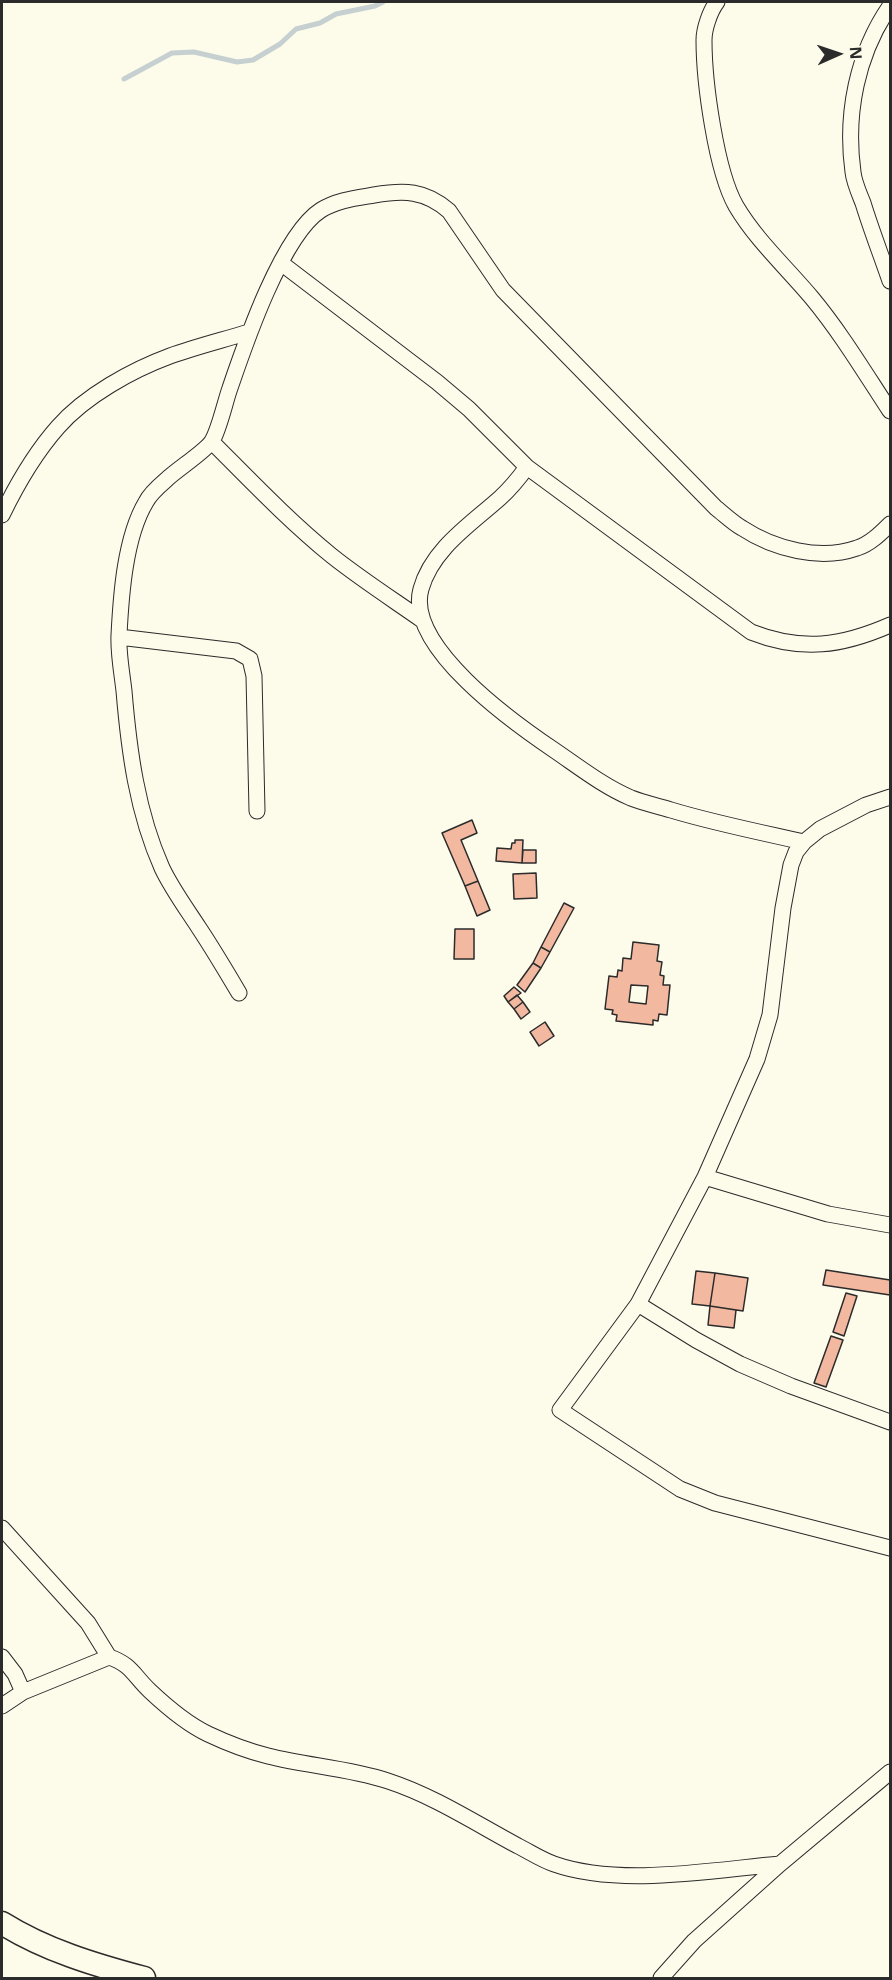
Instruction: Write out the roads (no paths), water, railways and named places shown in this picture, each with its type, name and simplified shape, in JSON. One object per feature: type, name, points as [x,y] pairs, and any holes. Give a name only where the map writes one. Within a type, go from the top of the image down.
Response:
[{"type":"street","points":[[717,2],[712,8],[704,38],[714,137],[735,205],[758,236],[813,300],[891,411]]},
{"type":"street","points":[[891,6],[877,25],[862,61],[853,94],[851,133],[853,173],[891,281]]},
{"type":"street","points":[[239,993],[176,894],[162,867],[148,831],[132,765],[119,637],[126,568],[134,528],[146,501],[165,481],[212,442],[249,332],[281,263],[307,222],[321,210],[343,200],[388,193],[413,193],[428,196],[438,202],[449,212],[503,290],[716,508],[742,528],[787,549],[814,553],[858,548],[874,539],[891,524]]},
{"type":"street","points":[[281,263],[437,382],[469,409],[527,467],[751,632],[775,642],[818,646],[865,636],[891,625]]},
{"type":"street","points":[[2,515],[19,481],[59,426],[91,397],[169,356],[249,332]]},
{"type":"street","points":[[212,442],[274,505],[314,541],[358,576],[422,620]]},
{"type":"street","points":[[527,467],[510,488],[453,539],[432,565],[420,591],[419,603],[422,620],[452,667],[512,721],[595,779],[632,798],[707,821],[804,842]]},
{"type":"street","points":[[119,637],[236,651],[250,659],[255,676],[257,811]]},
{"type":"street","points":[[891,797],[866,805],[820,829],[804,842],[793,860],[787,885],[766,1029],[757,1059],[705,1177],[638,1304],[560,1410],[680,1489],[700,1498],[891,1548]]},
{"type":"street","points":[[705,1177],[828,1214],[891,1225]]},
{"type":"street","points":[[638,1304],[740,1364],[790,1386],[891,1422]]},
{"type":"street","points":[[2,1528],[88,1623],[109,1657],[123,1662],[148,1689],[174,1711],[207,1733],[267,1756],[378,1778],[404,1786],[443,1804],[552,1864],[576,1870],[613,1875],[669,1874],[780,1864]]},
{"type":"street","points":[[2,1657],[15,1674],[22,1692]]},
{"type":"street","points":[[2,1706],[22,1692],[109,1657]]},
{"type":"street","points":[[661,1978],[694,1941],[780,1864],[891,1772]]},
{"type":"street","points":[[2,1923],[18,1933],[72,1957],[144,1978]]},
{"type":"waterway","points":[[124,79],[172,53],[194,52],[237,62],[253,60],[280,44],[296,29],[320,23],[336,14],[375,6],[383,2]]}]
